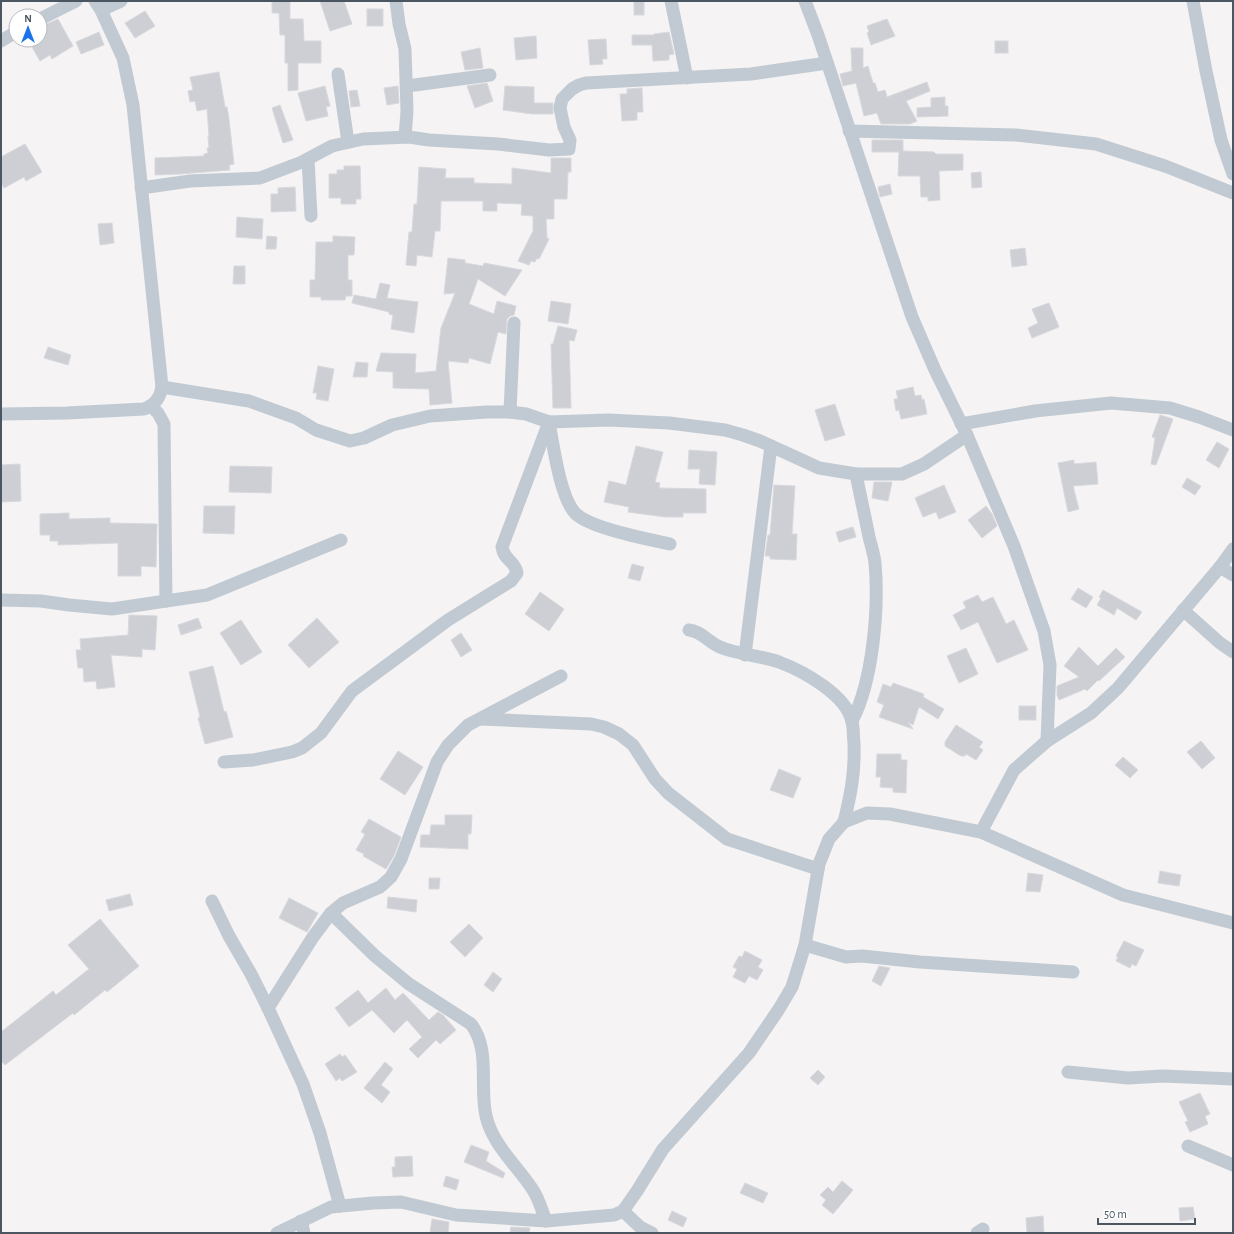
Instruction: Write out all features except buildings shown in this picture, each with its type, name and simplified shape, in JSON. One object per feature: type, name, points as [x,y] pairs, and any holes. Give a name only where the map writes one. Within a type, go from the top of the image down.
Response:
[{"type":"street","points":[[48,15],[76,1]]},
{"type":"street","points":[[1,414],[67,413],[144,409],[157,401],[161,394],[162,387],[133,105],[123,58],[98,5],[121,1]]},
{"type":"street","points":[[396,1],[399,24],[405,49],[407,86],[405,138]]},
{"type":"street","points":[[671,1],[687,78]]},
{"type":"street","points":[[805,1],[912,317],[935,370],[964,429],[1014,546],[1044,631],[1050,665],[1047,741]]},
{"type":"street","points":[[1193,1],[1221,140],[1233,174]]},
{"type":"street","points":[[141,188],[190,181],[260,178],[308,159],[332,146],[363,139],[405,138],[498,144],[549,150],[569,149],[570,140],[564,126],[560,108],[562,99],[579,85],[586,83],[751,74],[827,63]]},
{"type":"street","points":[[338,74],[348,142]]},
{"type":"street","points":[[407,86],[490,75]]},
{"type":"street","points":[[849,132],[1016,135],[1096,144],[1165,166],[1233,193]]},
{"type":"street","points":[[308,159],[311,216]]},
{"type":"street","points":[[510,412],[514,323]]},
{"type":"street","points":[[162,387],[249,401],[296,418],[316,430],[350,441],[364,438],[392,425],[430,416],[510,412],[526,414],[549,422],[608,420],[669,423],[725,430],[771,446],[819,468],[856,474],[902,474],[924,464],[964,429],[1035,411],[1111,403],[1170,408],[1233,430]]},
{"type":"street","points":[[151,406],[158,413],[164,424],[166,600]]},
{"type":"street","points":[[549,422],[563,486],[571,508],[576,514],[596,525],[670,544]]},
{"type":"street","points":[[224,762],[253,760],[292,752],[302,748],[320,733],[352,691],[448,620],[511,581],[517,573],[516,568],[504,555],[502,546],[549,422]]},
{"type":"street","points":[[745,655],[771,446]]},
{"type":"street","points":[[852,721],[859,708],[868,674],[875,623],[876,598],[874,563],[856,474]]},
{"type":"street","points":[[1,600],[40,601],[112,609],[207,595],[341,540]]},
{"type":"street","points":[[982,832],[1014,770],[1047,741],[1091,713],[1118,688],[1220,567],[1233,549]]},
{"type":"street","points":[[1220,567],[1233,575]]},
{"type":"street","points":[[1183,610],[1220,643],[1233,652]]},
{"type":"street","points":[[277,1233],[303,1227],[331,1207],[373,1203],[402,1202],[456,1215],[546,1221],[614,1215],[623,1211],[663,1149],[749,1053],[792,987],[805,945],[818,869],[829,839],[844,822],[852,787],[854,765],[852,721],[839,698],[802,672],[781,663],[726,649],[711,642],[696,631],[689,630]]},
{"type":"street","points":[[268,1008],[313,937],[331,913],[343,903],[380,887],[391,876],[402,859],[437,762],[448,745],[468,725],[561,676]]},
{"type":"street","points":[[480,719],[591,724],[604,727],[620,734],[634,745],[655,779],[668,793],[727,839],[818,869]]},
{"type":"street","points":[[844,822],[867,814],[890,814],[982,832],[1123,896],[1233,923]]},
{"type":"street","points":[[212,901],[268,1008],[303,1084],[320,1133],[340,1206]]},
{"type":"street","points":[[331,913],[375,956],[409,984],[471,1024],[477,1032],[482,1049],[483,1093],[488,1123],[494,1138],[513,1166],[534,1191],[546,1221]]},
{"type":"street","points":[[805,945],[846,957],[862,956],[920,962],[1073,972]]},
{"type":"street","points":[[1068,1072],[1128,1078],[1163,1076],[1233,1079]]},
{"type":"street","points":[[1188,1146],[1233,1165]]},
{"type":"street","points":[[623,1211],[640,1227],[652,1233]]}]
